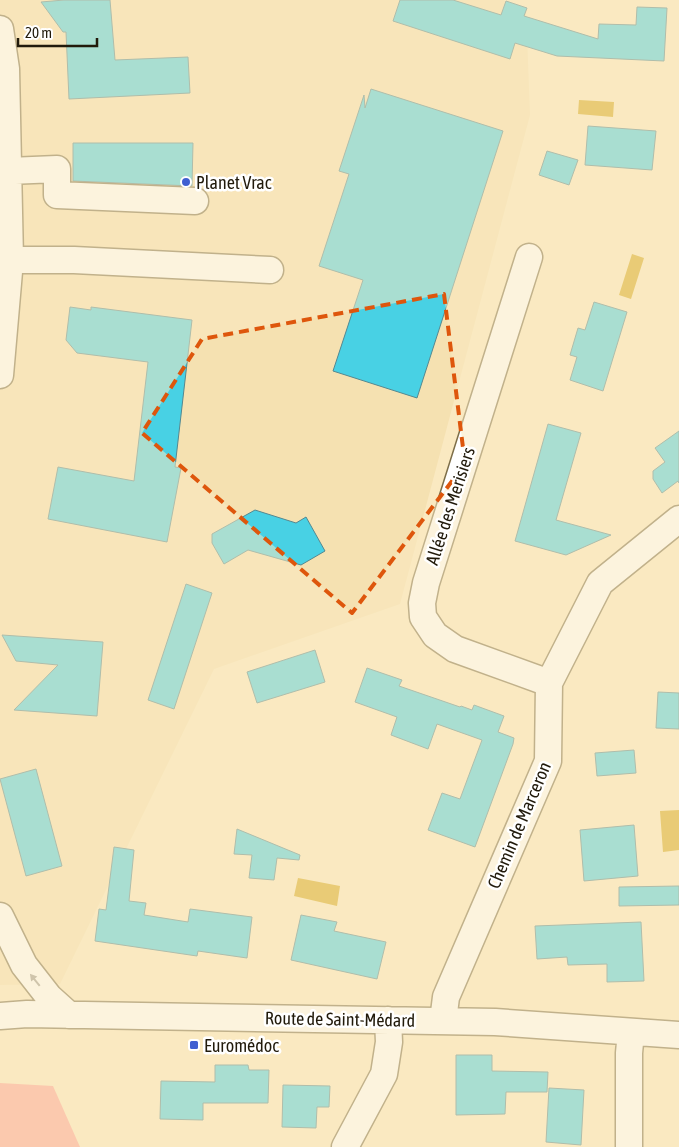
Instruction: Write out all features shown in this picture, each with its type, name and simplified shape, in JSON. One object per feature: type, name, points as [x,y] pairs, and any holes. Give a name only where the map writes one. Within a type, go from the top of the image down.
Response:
[{"type":"street","points":[[0,29],[6,69],[10,260],[0,374]]},
{"type":"street","points":[[9,171],[57,169],[56,196],[195,201]]},
{"type":"street","name":"Allée des Merisiers","points":[[529,257],[428,573],[422,603],[423,617],[435,636],[455,649],[549,683]]},
{"type":"street","points":[[10,260],[74,260],[270,270]]},
{"type":"street","name":"Chemin de Marceron","points":[[443,1021],[446,997],[548,762],[549,683],[600,583],[679,519]]},
{"type":"street","points":[[0,916],[24,966],[49,997],[69,1015]]},
{"type":"street","name":"Route de Saint-Médard","points":[[0,1016],[27,1014],[443,1021],[551,1025],[679,1035]]},
{"type":"street","points":[[345,1147],[384,1074],[389,1042],[388,1020]]},
{"type":"street","points":[[629,1147],[629,1053],[631,1032]]},
{"type":"highlighted area","points":[[444,294],[465,464],[352,613],[142,433],[202,339]]},
{"type":"shaded area","points":[[0,0],[503,0],[526,9],[530,115],[400,604],[214,669],[60,984],[0,985]]},
{"type":"shaded area","points":[[579,100],[614,102],[613,117],[578,114]]},
{"type":"shaded area","points":[[632,254],[644,258],[631,299],[619,295]]},
{"type":"shaded area","points":[[679,810],[679,850],[663,852],[660,811]]},
{"type":"shaded area","points":[[298,878],[340,886],[337,906],[294,896]]},
{"type":"shaded area","points":[[0,1083],[53,1086],[80,1147],[0,1147]]},
{"type":"building","points":[[110,0],[115,60],[188,57],[190,93],[69,99],[66,32],[63,32],[41,2]]},
{"type":"building","points":[[400,0],[453,0],[501,15],[506,1],[527,8],[524,16],[598,39],[599,24],[636,25],[637,7],[667,8],[664,61],[557,56],[515,43],[510,59],[393,21]]},
{"type":"building","points":[[371,89],[503,131],[417,398],[333,371],[363,280],[319,266],[349,174],[339,171],[364,95],[365,108]]},
{"type":"building","points":[[588,126],[656,131],[652,170],[585,165]]},
{"type":"building","points":[[73,143],[193,143],[192,186],[73,181]]},
{"type":"building","points":[[547,151],[578,160],[569,185],[539,175]]},
{"type":"building","points":[[594,302],[627,312],[603,391],[570,380],[577,357],[570,355],[578,328],[585,330]]},
{"type":"building","points":[[70,307],[91,310],[91,307],[192,320],[175,467],[181,468],[167,542],[48,519],[58,467],[134,481],[148,362],[77,353],[66,340]]},
{"type":"building","points":[[548,424],[581,433],[556,520],[611,535],[566,555],[515,541]]},
{"type":"building","points":[[679,431],[679,483],[678,481],[662,493],[653,479],[653,471],[665,462],[655,448]]},
{"type":"building","points":[[255,510],[296,523],[306,517],[325,551],[301,565],[248,550],[224,564],[212,543],[212,534]]},
{"type":"building","points":[[186,584],[212,593],[174,709],[148,700]]},
{"type":"building","points":[[2,635],[103,642],[97,716],[14,710],[58,665],[16,661]]},
{"type":"building","points":[[315,650],[325,682],[257,703],[247,672]]},
{"type":"building","points":[[367,668],[402,680],[399,686],[460,707],[472,710],[474,705],[504,716],[498,732],[514,738],[513,744],[475,847],[428,830],[442,793],[460,799],[482,740],[437,724],[428,749],[391,735],[397,717],[355,702]]},
{"type":"building","points":[[658,692],[679,693],[679,729],[656,728]]},
{"type":"building","points":[[634,750],[636,773],[597,776],[595,753]]},
{"type":"building","points":[[36,769],[62,866],[26,876],[0,779]]},
{"type":"building","points":[[634,825],[638,876],[584,881],[580,830]]},
{"type":"building","points":[[237,829],[300,855],[299,860],[277,858],[274,880],[249,878],[252,855],[234,854]]},
{"type":"building","points":[[114,847],[134,850],[129,901],[146,903],[144,915],[188,922],[190,909],[252,917],[247,958],[198,951],[197,956],[95,941],[99,909],[106,910]]},
{"type":"building","points":[[679,886],[679,905],[619,906],[619,887]]},
{"type":"building","points":[[301,915],[337,922],[334,931],[386,942],[377,979],[291,960]]},
{"type":"building","points":[[641,922],[644,981],[607,982],[607,964],[568,965],[567,957],[537,959],[535,926]]},
{"type":"building","points":[[456,1055],[492,1055],[492,1071],[548,1072],[547,1092],[506,1092],[505,1114],[456,1115]]},
{"type":"building","points":[[215,1065],[248,1065],[249,1070],[269,1070],[268,1103],[203,1103],[203,1120],[160,1119],[161,1081],[215,1082]]},
{"type":"building","points":[[283,1085],[330,1086],[329,1107],[317,1107],[316,1128],[282,1127]]},
{"type":"building","points":[[549,1088],[584,1090],[581,1145],[546,1142]]},
{"type":"place","name":"Planet Vrac","points":[[186,182]]},
{"type":"place","name":"Euromédoc","points":[[194,1045]]}]
